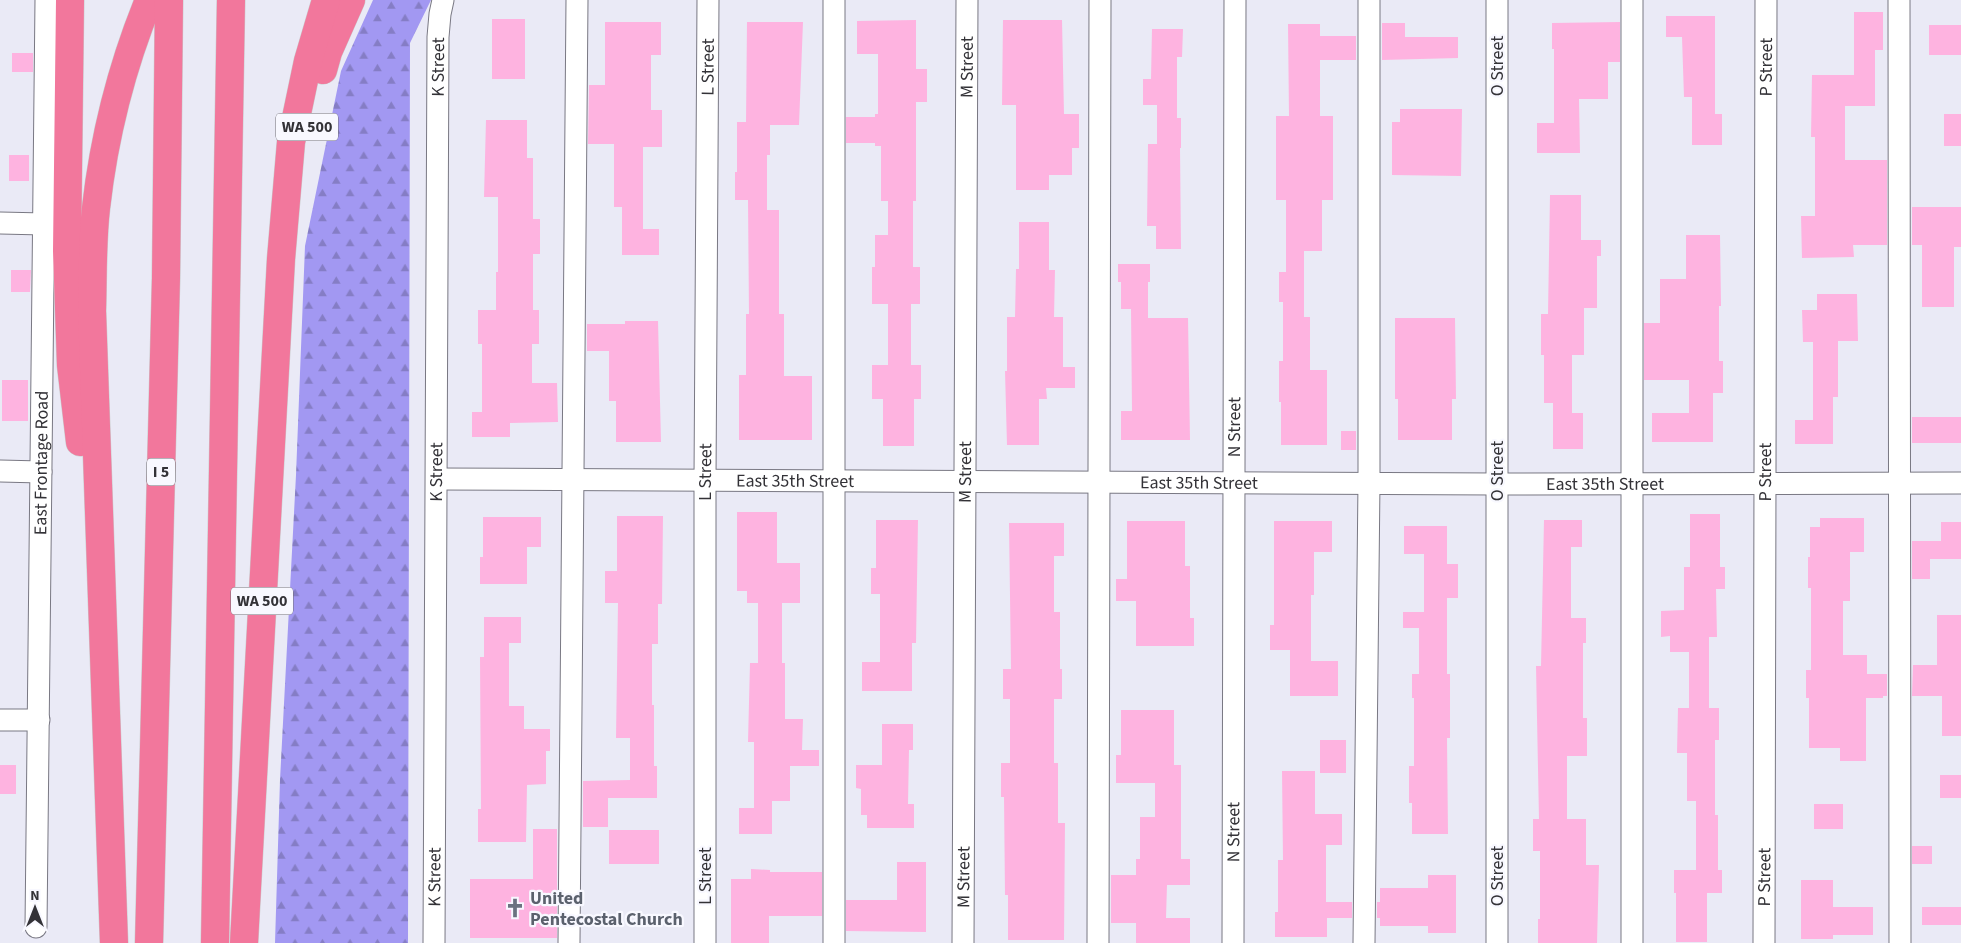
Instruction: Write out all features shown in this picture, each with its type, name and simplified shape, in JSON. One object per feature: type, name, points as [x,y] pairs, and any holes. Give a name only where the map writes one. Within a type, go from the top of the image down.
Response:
[{"type":"highway","points":[[70,0],[67,250],[71,365],[105,657]]},
{"type":"highway","points":[[114,943],[92,311],[95,225],[102,159],[136,32],[149,0]]},
{"type":"highway","name":"I 5","points":[[149,943],[166,278],[169,0]]},
{"type":"highway","points":[[215,943],[231,0]]},
{"type":"highway","points":[[281,259],[291,142],[308,61],[326,0]]},
{"type":"highway","name":"WA 500","points":[[244,943],[281,259],[301,148],[328,52],[351,0]]},
{"type":"street","name":"East Frontage Road","points":[[36,927],[46,0]]},
{"type":"street","name":"K Street","points":[[434,943],[438,47],[440,14],[443,0]]},
{"type":"street","points":[[569,943],[576,0]]},
{"type":"street","name":"L Street","points":[[705,943],[704,480],[708,0]]},
{"type":"street","points":[[834,0],[832,481],[834,943]]},
{"type":"street","name":"M Street","points":[[963,943],[967,0]]},
{"type":"street","points":[[1098,943],[1100,0]]},
{"type":"street","name":"N Street","points":[[1233,943],[1235,0]]},
{"type":"street","points":[[1364,943],[1369,482],[1369,0]]},
{"type":"street","name":"O Street","points":[[1497,0],[1497,943]]},
{"type":"street","points":[[1632,0],[1632,943]]},
{"type":"street","name":"P Street","points":[[1764,943],[1766,0]]},
{"type":"street","points":[[1899,0],[1900,943]]},
{"type":"street","points":[[0,223],[44,224]]},
{"type":"street","points":[[0,471],[41,472]]},
{"type":"street","name":"East 35th Street","points":[[437,479],[1497,484],[1961,483]]},
{"type":"street","points":[[0,720],[39,720]]},
{"type":"green space","points":[[373,0],[431,0],[410,43],[408,943],[275,943],[280,780],[296,475],[305,246],[341,71]]},
{"type":"building","points":[[1854,12],[1883,12],[1883,50],[1875,50],[1875,106],[1845,106],[1845,160],[1887,160],[1887,245],[1853,245],[1854,257],[1802,258],[1801,216],[1815,216],[1815,137],[1811,137],[1812,75],[1854,75]]},
{"type":"building","points":[[1666,16],[1715,16],[1715,114],[1722,114],[1722,145],[1692,145],[1692,97],[1684,97],[1682,37],[1666,37]]},
{"type":"building","points":[[492,19],[525,19],[525,79],[492,79]]},
{"type":"building","points":[[916,20],[916,69],[927,69],[927,102],[916,102],[916,201],[913,201],[913,267],[920,267],[920,304],[911,304],[911,365],[921,365],[921,399],[914,399],[914,446],[883,446],[883,399],[872,399],[872,365],[888,365],[888,304],[872,304],[872,267],[875,267],[875,235],[888,235],[888,201],[881,201],[881,146],[875,146],[875,143],[846,143],[846,117],[875,117],[875,114],[878,114],[878,54],[857,54],[857,21]]},
{"type":"building","points":[[1003,20],[1062,20],[1064,114],[1079,114],[1079,148],[1072,148],[1072,175],[1049,175],[1049,190],[1016,190],[1016,105],[1002,105]]},
{"type":"building","points":[[605,22],[661,22],[661,55],[651,55],[651,110],[662,110],[662,147],[643,147],[643,229],[659,229],[659,255],[622,255],[622,207],[614,207],[614,144],[588,144],[589,85],[605,85]]},
{"type":"building","points":[[747,22],[803,22],[799,125],[770,125],[770,155],[767,155],[767,210],[779,210],[779,314],[784,314],[784,376],[812,376],[812,440],[739,440],[739,375],[746,375],[746,314],[749,314],[748,200],[735,200],[735,172],[737,172],[737,122],[746,122]]},
{"type":"building","points":[[1620,22],[1620,62],[1608,62],[1608,99],[1579,99],[1580,153],[1537,153],[1537,123],[1554,123],[1552,23]]},
{"type":"building","points":[[1382,23],[1405,23],[1405,37],[1458,37],[1458,58],[1382,60]]},
{"type":"building","points":[[1288,24],[1320,24],[1320,36],[1356,36],[1356,60],[1320,60],[1320,116],[1333,116],[1333,200],[1322,200],[1322,251],[1304,251],[1304,317],[1310,317],[1310,370],[1327,370],[1327,445],[1281,445],[1279,361],[1283,361],[1283,302],[1279,302],[1279,272],[1286,272],[1286,200],[1276,200],[1276,116],[1289,116]]},
{"type":"building","points":[[1929,25],[1961,25],[1961,55],[1929,55]]},
{"type":"building","points":[[1152,29],[1183,29],[1182,57],[1177,57],[1177,118],[1181,118],[1181,249],[1156,249],[1156,226],[1147,226],[1148,144],[1157,144],[1157,105],[1143,105],[1143,79],[1151,79]]},
{"type":"building","points":[[12,53],[33,53],[33,72],[12,72]]},
{"type":"building","points":[[1400,109],[1462,109],[1461,176],[1392,175],[1392,122],[1400,122]]},
{"type":"building","points":[[1944,114],[1961,114],[1961,146],[1944,146]]},
{"type":"building","points":[[486,120],[527,120],[527,158],[533,158],[533,219],[540,219],[540,254],[533,254],[533,310],[539,310],[539,344],[532,344],[532,383],[557,383],[558,422],[510,423],[510,437],[472,437],[472,412],[482,412],[482,344],[478,344],[478,310],[496,310],[496,272],[498,272],[498,197],[484,197]]},
{"type":"building","points":[[9,155],[29,155],[29,181],[9,181]]},
{"type":"building","points":[[1550,195],[1581,195],[1581,240],[1601,240],[1601,256],[1597,256],[1597,308],[1584,308],[1584,355],[1572,355],[1572,413],[1583,413],[1583,449],[1553,449],[1553,403],[1544,403],[1544,355],[1541,355],[1541,314],[1548,314]]},
{"type":"building","points":[[1912,207],[1961,207],[1961,247],[1954,247],[1954,307],[1922,307],[1922,245],[1912,245]]},
{"type":"building","points":[[1019,222],[1049,222],[1049,270],[1055,270],[1054,317],[1063,317],[1063,367],[1075,367],[1075,388],[1046,388],[1047,399],[1039,399],[1039,445],[1007,445],[1005,371],[1007,371],[1007,317],[1015,317],[1016,269],[1019,269]]},
{"type":"building","points":[[1686,235],[1720,235],[1721,306],[1719,306],[1719,361],[1723,361],[1723,393],[1713,393],[1713,442],[1652,442],[1652,413],[1689,413],[1689,380],[1644,380],[1644,323],[1660,323],[1660,279],[1686,279]]},
{"type":"building","points":[[1118,264],[1150,264],[1148,318],[1188,318],[1190,440],[1121,440],[1121,411],[1132,411],[1131,309],[1121,309],[1121,282],[1118,282]]},
{"type":"building","points":[[11,270],[31,270],[30,292],[11,292]]},
{"type":"building","points":[[1817,294],[1857,294],[1858,341],[1838,341],[1838,397],[1833,397],[1833,444],[1795,444],[1795,420],[1813,420],[1813,342],[1803,342],[1802,310],[1817,310]]},
{"type":"building","points":[[1395,318],[1455,318],[1456,399],[1452,399],[1452,440],[1398,440],[1398,399],[1395,399]]},
{"type":"building","points":[[625,321],[658,321],[661,442],[616,442],[616,401],[609,401],[609,351],[587,351],[587,324],[625,324]]},
{"type":"building","points":[[2,380],[28,380],[28,421],[2,421]]},
{"type":"building","points":[[1912,417],[1961,417],[1961,443],[1912,443]]},
{"type":"building","points":[[1341,431],[1356,431],[1356,450],[1341,450]]},
{"type":"building","points":[[737,512],[777,512],[777,563],[800,563],[800,603],[782,603],[782,663],[785,663],[785,719],[803,719],[802,750],[819,750],[819,766],[790,766],[790,801],[772,801],[772,834],[739,834],[739,808],[754,808],[754,742],[748,742],[750,663],[758,663],[758,603],[747,603],[747,591],[737,591]]},
{"type":"building","points":[[1690,514],[1720,514],[1720,567],[1725,567],[1725,589],[1716,589],[1717,637],[1709,637],[1709,708],[1719,708],[1719,740],[1715,740],[1715,815],[1718,815],[1718,870],[1722,870],[1722,893],[1707,893],[1707,942],[1676,942],[1674,870],[1696,870],[1696,801],[1687,801],[1687,753],[1677,753],[1678,708],[1689,708],[1689,652],[1670,652],[1670,636],[1661,637],[1661,611],[1684,610],[1684,567],[1690,567]]},
{"type":"building","points":[[617,516],[663,516],[662,604],[658,604],[658,644],[652,644],[652,705],[654,705],[654,766],[657,766],[657,798],[608,798],[608,827],[583,827],[583,781],[630,780],[630,738],[616,738],[618,603],[605,603],[605,571],[617,571]]},
{"type":"building","points":[[483,517],[541,517],[541,547],[527,547],[527,584],[480,584],[480,557],[483,557]]},
{"type":"building","points":[[1820,518],[1864,518],[1864,552],[1850,552],[1850,601],[1843,601],[1843,655],[1867,655],[1867,674],[1887,674],[1887,696],[1883,696],[1883,698],[1866,698],[1866,761],[1840,761],[1840,748],[1809,748],[1809,698],[1806,698],[1806,670],[1811,670],[1811,588],[1808,588],[1808,557],[1810,557],[1810,527],[1820,527]]},
{"type":"building","points":[[876,520],[918,520],[916,643],[912,643],[912,691],[862,691],[862,662],[880,662],[880,594],[871,594],[871,568],[876,568]]},
{"type":"building","points":[[1544,520],[1582,520],[1582,547],[1571,547],[1571,618],[1586,618],[1586,643],[1583,643],[1583,718],[1587,718],[1587,756],[1567,756],[1567,819],[1586,819],[1586,865],[1599,865],[1597,943],[1538,943],[1540,851],[1533,851],[1533,819],[1539,819],[1536,666],[1541,666]]},
{"type":"building","points":[[1127,521],[1185,521],[1185,566],[1190,566],[1190,618],[1194,618],[1194,646],[1136,646],[1136,601],[1116,601],[1116,579],[1127,579]]},
{"type":"building","points":[[1274,521],[1332,521],[1332,552],[1314,552],[1314,595],[1311,595],[1311,661],[1338,661],[1338,696],[1290,696],[1290,650],[1270,650],[1270,625],[1274,625]]},
{"type":"building","points":[[1941,522],[1961,522],[1961,559],[1930,559],[1930,579],[1912,579],[1912,541],[1941,541]]},
{"type":"building","points":[[1009,523],[1064,523],[1064,556],[1054,556],[1054,612],[1060,612],[1062,699],[1054,699],[1054,763],[1058,763],[1058,823],[1065,823],[1064,940],[1008,940],[1008,895],[1005,895],[1004,797],[1001,797],[1001,763],[1010,763],[1010,699],[1003,699],[1003,669],[1011,669]]},
{"type":"building","points":[[1404,526],[1447,526],[1447,564],[1458,564],[1458,598],[1447,598],[1447,674],[1450,674],[1450,738],[1447,738],[1448,834],[1412,834],[1412,803],[1409,803],[1409,766],[1414,766],[1412,674],[1419,674],[1419,628],[1403,628],[1403,612],[1424,612],[1424,554],[1404,554]]},
{"type":"building","points":[[1937,615],[1961,615],[1961,736],[1942,736],[1942,696],[1912,696],[1913,665],[1937,665]]},
{"type":"building","points":[[484,617],[521,617],[521,643],[509,643],[509,706],[524,706],[524,729],[550,729],[550,751],[546,751],[546,784],[527,785],[526,842],[478,842],[478,809],[481,809],[480,657],[484,657]]},
{"type":"building","points":[[1121,710],[1174,710],[1174,765],[1181,765],[1181,859],[1190,859],[1190,885],[1167,885],[1166,918],[1190,918],[1190,943],[1136,943],[1136,923],[1111,923],[1111,875],[1136,875],[1136,859],[1140,859],[1140,817],[1155,817],[1155,783],[1116,783],[1116,755],[1121,755]]},
{"type":"building","points":[[882,724],[913,724],[913,750],[909,750],[908,804],[914,804],[914,828],[867,828],[867,815],[861,815],[861,789],[856,788],[856,765],[882,765]]},
{"type":"building","points":[[1320,740],[1346,740],[1346,773],[1320,773]]},
{"type":"building","points":[[0,765],[16,765],[16,794],[0,794]]},
{"type":"building","points":[[1282,771],[1315,771],[1315,814],[1342,814],[1342,845],[1326,845],[1326,902],[1352,902],[1352,918],[1327,918],[1327,937],[1275,937],[1275,912],[1278,912],[1278,860],[1283,860]]},
{"type":"building","points":[[1940,775],[1961,775],[1961,798],[1940,798]]},
{"type":"building","points":[[1814,804],[1843,804],[1843,829],[1814,829]]},
{"type":"building","name":"United Pentecostal Church","points":[[533,829],[557,829],[557,938],[470,938],[470,879],[533,879]]},
{"type":"building","points":[[609,830],[659,830],[659,864],[609,864]]},
{"type":"building","points":[[1912,846],[1932,846],[1932,864],[1912,864]]},
{"type":"building","points":[[897,862],[926,862],[926,932],[846,931],[846,900],[897,900]]},
{"type":"building","points":[[751,869],[770,870],[770,872],[822,872],[822,916],[769,916],[769,943],[731,943],[731,879],[751,879]]},
{"type":"building","points":[[1428,875],[1456,875],[1456,933],[1428,933],[1428,926],[1380,926],[1380,918],[1377,918],[1377,902],[1380,902],[1380,888],[1428,888]]},
{"type":"building","points":[[1801,880],[1833,880],[1833,907],[1873,907],[1873,935],[1833,935],[1833,939],[1801,939]]},
{"type":"building","points":[[1922,907],[1961,907],[1961,925],[1922,925]]},
{"type":"place","name":"United Pentecostal Church","points":[[515,908]]}]
